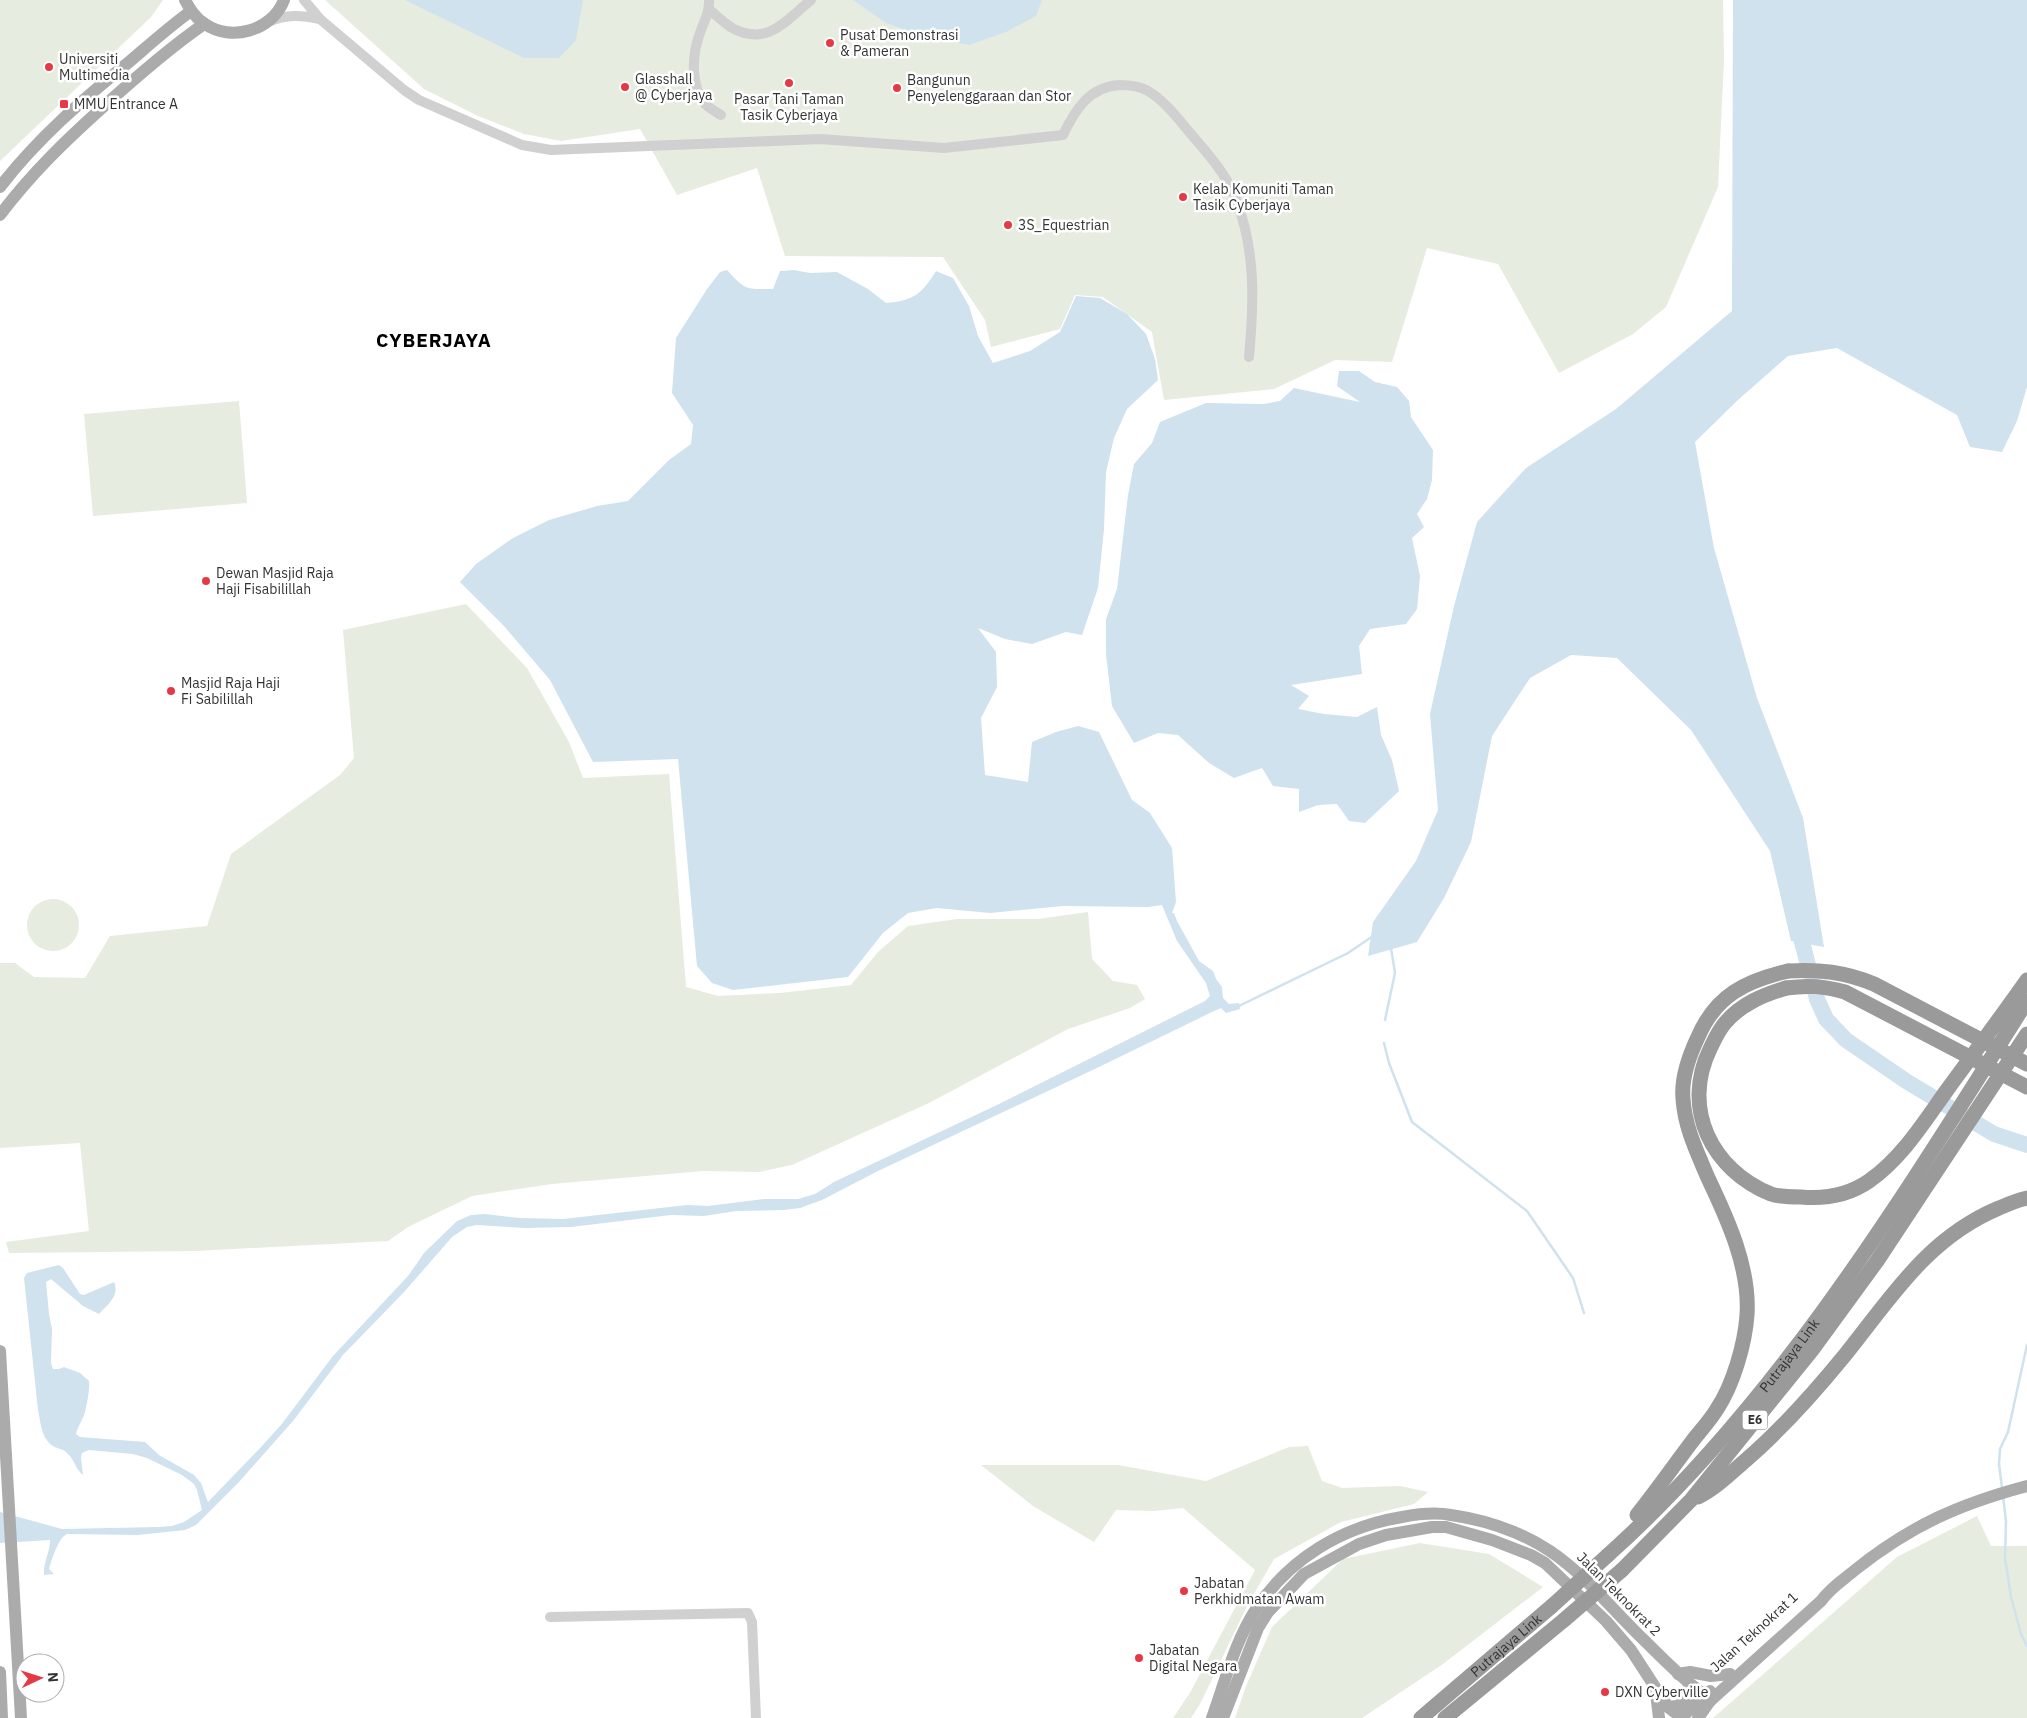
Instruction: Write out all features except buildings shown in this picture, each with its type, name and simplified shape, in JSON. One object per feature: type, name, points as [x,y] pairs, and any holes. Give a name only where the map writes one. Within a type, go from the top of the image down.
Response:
[{"type":"highway","points":[[1628,1536],[1633,1520],[1718,1409],[1732,1380],[1747,1316],[1744,1278],[1737,1248],[1718,1199],[1692,1143],[1683,1098],[1685,1076],[1690,1056],[1711,1013],[1740,987],[1764,977],[1788,971],[1814,970],[1856,977],[1874,984],[2027,1064]]},
{"type":"highway","points":[[2027,980],[1921,1126],[1895,1159],[1868,1182],[1839,1195],[1817,1198],[1772,1195],[1736,1174],[1720,1157],[1707,1138],[1699,1095],[1706,1057],[1724,1024],[1737,1012],[1759,998],[1786,988],[1805,985],[1823,986],[1845,992],[2027,1087]]},
{"type":"highway","name":"Putrajaya Link","points":[[1421,1718],[1552,1606],[1608,1555],[1738,1421],[1802,1339],[1866,1249],[2027,1001]]},
{"type":"highway","name":"Putrajaya Link","points":[[1445,1718],[1622,1570],[1691,1500],[1812,1350],[1878,1260],[2027,1034]]},
{"type":"highway","points":[[1691,1500],[1709,1492],[1801,1409],[1892,1293],[1936,1247],[1977,1217],[2024,1199]]},
{"type":"main road","points":[[0,187],[43,138],[81,102],[172,25],[188,6],[204,24],[219,31],[229,33],[251,30],[264,24],[275,15],[284,0]]},
{"type":"main road","points":[[0,215],[27,180],[57,148],[178,42],[204,24]]},
{"type":"main road","points":[[0,1352],[15,1584],[21,1718]]},
{"type":"main road","name":"Jalan Teknokrat 1","points":[[1681,1718],[1708,1698],[1821,1601],[1828,1591],[1896,1540],[1931,1519],[1962,1506],[2027,1486]]},
{"type":"main road","name":"Jalan Teknokrat 2","points":[[1212,1718],[1239,1642],[1256,1610],[1288,1572],[1324,1544],[1344,1533],[1382,1520],[1419,1514],[1450,1514],[1494,1525],[1548,1550],[1570,1565],[1683,1678],[1708,1698]]},
{"type":"main road","name":"Jalan Teknokrat 2","points":[[1223,1718],[1258,1628],[1268,1612],[1304,1574],[1359,1544],[1386,1535],[1432,1527],[1446,1527],[1492,1540],[1531,1555],[1545,1563],[1606,1621],[1631,1650],[1668,1707],[1681,1718]]},
{"type":"main road","name":"Jalan Teknokrat 1","points":[[1698,1718],[1708,1698],[1730,1674],[1817,1595],[1828,1591]]},
{"type":"main road","points":[[0,1672],[2,1718]]},
{"type":"main road","points":[[1668,1707],[1677,1706],[1688,1700],[1690,1688],[1683,1678],[1690,1672],[1711,1676],[1730,1674]]},
{"type":"main road","points":[[1654,1684],[1659,1718]]},
{"type":"street","points":[[304,0],[320,19],[404,90],[419,100],[522,145],[551,150],[820,138],[944,148],[1063,135],[1072,116],[1086,98],[1106,86],[1130,84],[1148,90],[1169,109],[1209,155],[1230,186],[1237,201],[1252,267],[1253,304],[1249,357]]},
{"type":"street","points":[[721,115],[705,104],[696,83],[694,56],[709,5],[733,28],[749,34],[764,35],[772,32],[810,0]]},
{"type":"street","points":[[264,24],[282,16],[302,15],[320,19]]},
{"type":"street","points":[[550,1617],[748,1614],[752,1622],[756,1718]]},
{"type":"shaded area","name":"Universiti Multimedia","points":[[0,0],[163,0],[151,17],[0,161]]},
{"type":"shaded area","points":[[325,0],[1723,0],[1724,59],[1718,187],[1666,307],[1633,334],[1559,373],[1498,264],[1427,248],[1392,362],[1335,360],[1274,389],[1164,400],[1152,332],[1103,297],[1075,295],[1060,329],[991,347],[985,320],[943,257],[785,256],[757,168],[677,195],[640,129],[561,141],[524,134],[478,116],[424,89]]},
{"type":"shaded area","points":[[239,401],[247,503],[93,516],[84,414]]},
{"type":"shaded area","points":[[466,604],[527,668],[569,742],[583,778],[669,774],[686,987],[718,996],[780,993],[851,985],[878,952],[908,926],[957,919],[1038,919],[1088,912],[1092,959],[1113,981],[1137,985],[1145,999],[1130,1008],[1068,1029],[929,1103],[792,1165],[759,1172],[703,1171],[552,1184],[472,1196],[408,1227],[388,1241],[195,1251],[9,1253],[6,1242],[89,1231],[80,1143],[0,1148],[0,963],[15,963],[34,977],[85,978],[110,936],[207,926],[231,854],[340,775],[354,758],[343,630]]},
{"type":"shaded area","points":[[48,899],[58,899],[72,906],[79,920],[79,930],[72,944],[58,951],[48,951],[38,947],[31,940],[27,930],[27,920],[31,910],[38,903]]},
{"type":"shaded area","points":[[1308,1446],[1322,1481],[1342,1488],[1400,1486],[1428,1492],[1414,1504],[1341,1522],[1274,1559],[1248,1604],[1200,1704],[1191,1718],[1173,1718],[1191,1691],[1255,1570],[1183,1508],[1153,1511],[1116,1510],[1094,1542],[1033,1506],[981,1465],[1118,1465],[1206,1481],[1289,1447]]},
{"type":"shaded area","points":[[1977,1516],[1991,1546],[2027,1546],[2027,1718],[1713,1718],[1897,1557]]},
{"type":"shaded area","points":[[1420,1543],[1489,1554],[1543,1587],[1443,1664],[1362,1718],[1235,1718],[1246,1686],[1272,1627],[1343,1559]]},
{"type":"water","points":[[405,0],[583,0],[576,40],[559,58],[524,58]]},
{"type":"water","points":[[853,0],[1042,0],[1036,16],[1006,32],[969,45],[922,36],[886,23]]},
{"type":"water","points":[[1733,0],[2027,0],[2027,387],[2017,421],[2002,452],[1970,447],[1957,415],[1837,348],[1788,356],[1739,399],[1695,442],[1714,548],[1757,698],[1803,818],[1824,947],[1791,941],[1770,851],[1691,730],[1617,658],[1571,655],[1530,678],[1492,736],[1471,842],[1444,898],[1417,942],[1368,956],[1373,922],[1416,861],[1438,810],[1430,714],[1454,606],[1477,522],[1526,468],[1616,409],[1732,311]]},
{"type":"water","points":[[727,270],[738,282],[752,289],[773,289],[780,271],[837,272],[868,289],[886,303],[916,295],[936,271],[953,278],[969,306],[978,336],[993,363],[1030,351],[1060,332],[1076,296],[1100,298],[1127,314],[1146,334],[1155,359],[1158,380],[1127,409],[1114,438],[1106,472],[1104,529],[1098,588],[1082,635],[1066,632],[1032,644],[1005,639],[978,628],[996,652],[997,687],[981,718],[985,775],[1028,782],[1032,742],[1056,732],[1078,726],[1099,732],[1132,800],[1150,813],[1172,848],[1176,902],[1172,913],[1174,913],[1199,961],[1213,971],[1222,987],[1223,998],[1229,1004],[1239,1003],[1240,1009],[1226,1013],[1221,1008],[1212,1012],[878,1171],[822,1200],[800,1208],[736,1211],[704,1216],[671,1215],[571,1227],[526,1228],[476,1225],[467,1227],[452,1237],[405,1291],[343,1355],[293,1421],[239,1482],[196,1525],[185,1530],[138,1535],[67,1534],[58,1544],[49,1569],[54,1574],[44,1575],[50,1540],[0,1543],[0,1512],[62,1529],[172,1526],[184,1522],[202,1510],[194,1484],[182,1475],[147,1458],[133,1454],[89,1450],[82,1453],[83,1475],[66,1452],[53,1446],[46,1439],[38,1410],[24,1278],[27,1273],[59,1265],[80,1294],[84,1295],[114,1282],[114,1296],[99,1314],[83,1306],[51,1279],[46,1282],[52,1329],[51,1363],[53,1369],[64,1367],[80,1373],[89,1381],[85,1412],[76,1434],[80,1437],[145,1442],[159,1455],[194,1475],[201,1483],[208,1502],[281,1425],[333,1356],[408,1276],[424,1253],[457,1221],[471,1215],[485,1214],[519,1218],[563,1219],[687,1205],[708,1206],[765,1199],[798,1199],[815,1194],[834,1182],[999,1104],[1205,1001],[1210,996],[1206,983],[1177,941],[1162,905],[1148,907],[1063,906],[990,913],[937,908],[908,913],[883,933],[848,977],[733,990],[712,983],[697,966],[678,759],[593,762],[550,680],[503,625],[460,582],[476,564],[513,538],[549,520],[597,506],[628,501],[669,460],[691,444],[693,425],[672,393],[676,338],[707,289],[720,272]]},
{"type":"water","points":[[1339,371],[1359,371],[1375,382],[1397,387],[1409,401],[1411,417],[1433,450],[1432,480],[1427,499],[1417,514],[1424,527],[1412,538],[1420,576],[1417,609],[1406,624],[1370,629],[1359,646],[1362,674],[1291,685],[1309,696],[1298,709],[1357,717],[1377,707],[1381,735],[1392,760],[1399,791],[1365,823],[1349,821],[1337,804],[1318,805],[1299,812],[1299,789],[1273,786],[1262,768],[1234,778],[1209,763],[1178,735],[1158,733],[1134,743],[1112,706],[1106,654],[1106,619],[1117,589],[1128,495],[1134,464],[1152,443],[1160,422],[1206,403],[1263,404],[1280,401],[1294,388],[1360,402],[1337,386]]},
{"type":"waterway","points":[[1797,923],[1817,999],[1826,1019],[1846,1040],[1906,1081],[1994,1134],[2027,1145]]},
{"type":"waterway","points":[[1239,1006],[1348,953],[1373,936]]},
{"type":"waterway","points":[[1385,1020],[1395,973],[1391,948]]},
{"type":"waterway","points":[[1384,1043],[1389,1063],[1412,1122],[1527,1211],[1573,1278],[1584,1313]]},
{"type":"waterway","points":[[2002,1488],[1999,1464],[2000,1449],[2008,1432],[2027,1345]]},
{"type":"waterway","points":[[2003,1496],[2006,1521],[2005,1558],[2011,1597],[2021,1634],[2027,1646]]},
{"type":"place","name":"Pusat Demonstrasi & Pameran","points":[[830,43]]},
{"type":"place","name":"Universiti Multimedia","points":[[49,67]]},
{"type":"place","name":"Pasar Tani Taman Tasik Cyberjaya","points":[[789,83]]},
{"type":"place","name":"Glasshall @ Cyberjaya","points":[[625,87]]},
{"type":"place","name":"Bangunun Penyelenggaraan dan Stor","points":[[897,88]]},
{"type":"place","name":"MMU Entrance A","points":[[64,104]]},
{"type":"place","name":"Kelab Komuniti Taman Tasik Cyberjaya","points":[[1183,197]]},
{"type":"place","name":"3S_Equestrian","points":[[1008,225]]},
{"type":"place","name":"Dewan Masjid Raja Haji Fisabilillah","points":[[206,581]]},
{"type":"place","name":"Masjid Raja Haji Fi Sabilillah","points":[[171,691]]},
{"type":"place","name":"Jabatan Perkhidmatan Awam","points":[[1184,1591]]},
{"type":"place","name":"Jabatan Digital Negara","points":[[1139,1658]]},
{"type":"place","name":"DXN Cyberville","points":[[1605,1692]]},
{"type":"district","name":"CYBERJAYA","points":[[434,340]]}]
